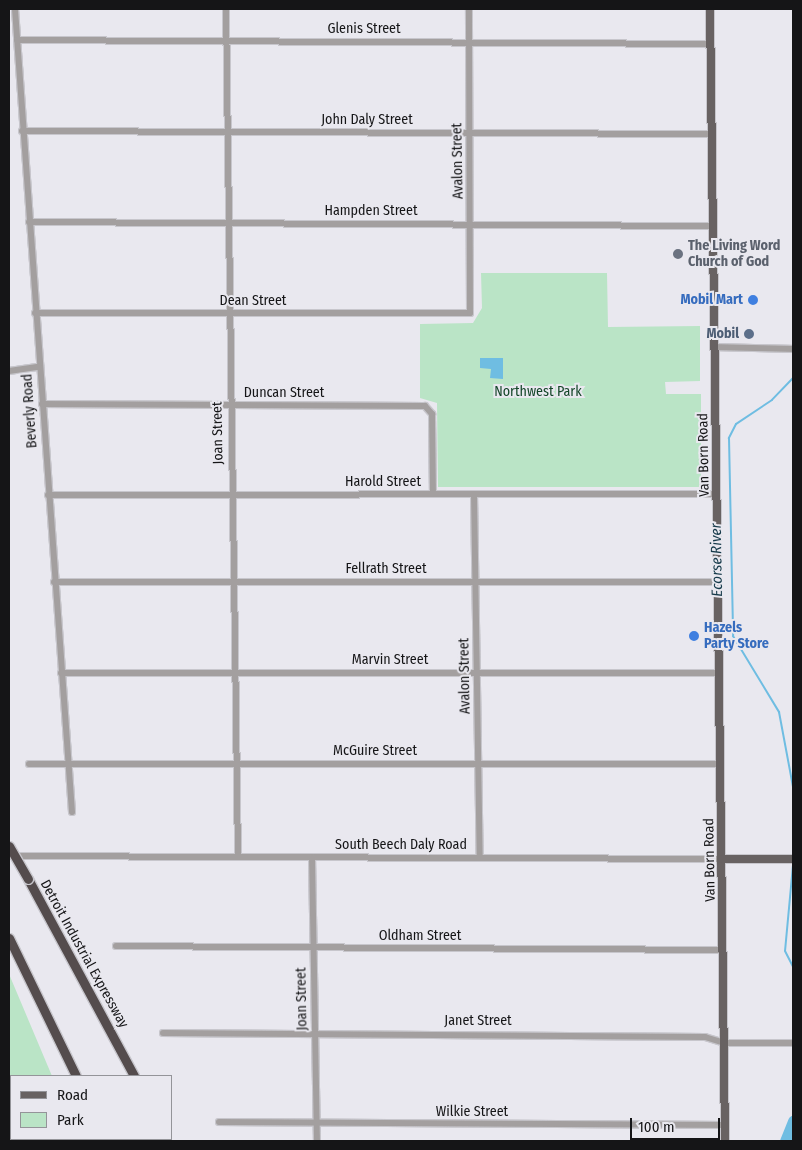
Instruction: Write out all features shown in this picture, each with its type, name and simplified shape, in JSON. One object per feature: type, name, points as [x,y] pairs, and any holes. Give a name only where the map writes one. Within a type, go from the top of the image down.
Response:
[{"type":"highway","name":"Detroit Industrial Expressway","points":[[9,846],[133,1075]]},
{"type":"highway","points":[[9,938],[76,1075]]},
{"type":"main road","name":"Van Born Road","points":[[710,9],[725,1141]]},
{"type":"main road","name":"South Beech Daly Road","points":[[722,859],[790,859]]},
{"type":"street","name":"Beverly Road","points":[[15,9],[54,582],[72,812]]},
{"type":"street","name":"Joan Street","points":[[226,9],[230,405],[238,857]]},
{"type":"street","name":"Avalon Street","points":[[469,9],[472,224],[470,313]]},
{"type":"street","name":"Glenis Street","points":[[17,40],[711,44]]},
{"type":"street","name":"John Daly Street","points":[[22,131],[712,134]]},
{"type":"street","name":"Hampden Street","points":[[29,222],[713,226]]},
{"type":"street","name":"Dean Street","points":[[35,313],[470,313]]},
{"type":"street","points":[[715,348],[793,349]]},
{"type":"street","points":[[9,371],[39,367]]},
{"type":"street","name":"Duncan Street","points":[[42,404],[424,406],[432,414],[433,494]]},
{"type":"street","name":"Avalon Street","points":[[474,494],[480,858]]},
{"type":"street","name":"Harold Street","points":[[48,495],[717,494]]},
{"type":"street","name":"Fellrath Street","points":[[54,582],[718,582]]},
{"type":"street","name":"Marvin Street","points":[[61,673],[720,673]]},
{"type":"street","name":"McGuire Street","points":[[29,764],[721,764]]},
{"type":"street","name":"South Beech Daly Road","points":[[9,856],[722,859]]},
{"type":"street","name":"Joan Street","points":[[312,857],[317,1141]]},
{"type":"street","name":"Oldham Street","points":[[116,946],[723,950]]},
{"type":"street","name":"Janet Street","points":[[163,1033],[705,1037],[725,1043],[791,1043]]},
{"type":"street","name":"Wilkie Street","points":[[218,1122],[725,1125]]},
{"type":"green space","name":"Northwest Park","points":[[481,273],[607,273],[608,327],[700,326],[700,381],[665,382],[666,394],[701,394],[701,487],[438,487],[437,403],[420,398],[420,324],[473,323],[482,308]]},
{"type":"green space","points":[[9,974],[52,1075],[10,1075],[10,1140],[70,1141],[9,1141]]},
{"type":"water","points":[[480,358],[503,358],[503,379],[490,378],[491,369],[480,368]]},
{"type":"waterway","name":"Ecorse River","points":[[793,378],[772,400],[736,424],[729,438],[733,636],[779,712],[793,787]]},
{"type":"waterway","name":"Ecorse River","points":[[793,865],[785,951],[793,967]]},
{"type":"waterway","name":"Ecorse River","points":[[785,1141],[793,1121]]},
{"type":"place","name":"The Living Word Church of God","points":[[678,254]]},
{"type":"place","name":"Mobil Mart","points":[[753,300]]},
{"type":"place","name":"Mobil","points":[[749,334]]},
{"type":"place","name":"Hazels Party Store","points":[[694,636]]}]
